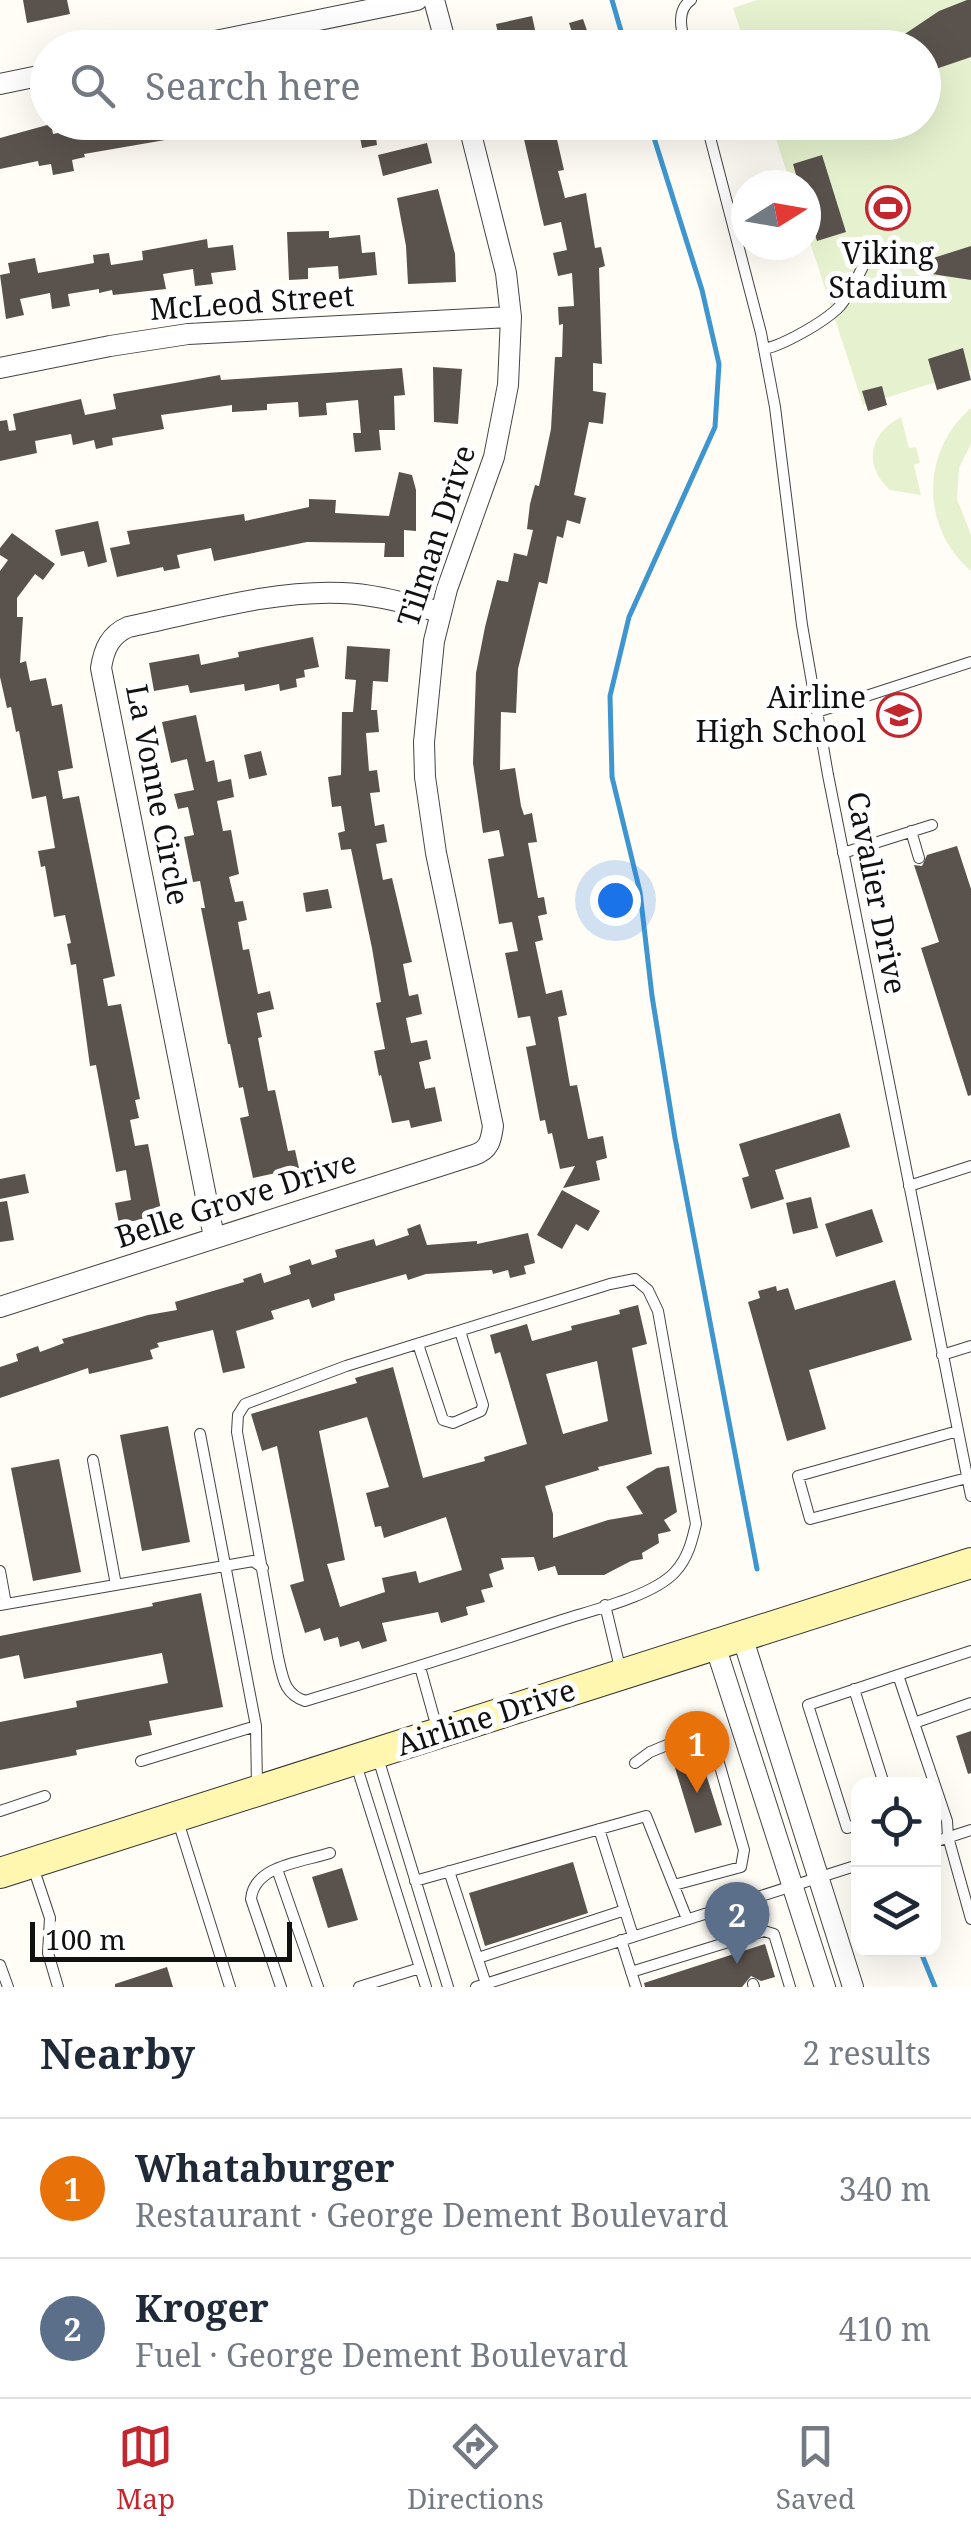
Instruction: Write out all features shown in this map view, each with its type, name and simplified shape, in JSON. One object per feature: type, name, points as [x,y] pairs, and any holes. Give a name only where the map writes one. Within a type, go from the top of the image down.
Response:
[{"type":"main road","name":"Airline Drive","points":[[0,1873],[971,1563]]},
{"type":"street","points":[[270,30],[417,0]]},
{"type":"street","points":[[434,0],[442,30]]},
{"type":"street","points":[[0,84],[30,78]]},
{"type":"street","name":"Tilman Drive","points":[[473,140],[499,238],[510,318],[504,420],[440,612],[428,678],[425,777],[436,854],[493,1126],[488,1146]]},
{"type":"street","name":"McLeod Street","points":[[0,368],[208,332],[510,318]]},
{"type":"street","name":"La Vonne Circle","points":[[214,1237],[101,668],[106,648],[118,631],[128,627],[314,594],[362,594],[440,612]]},
{"type":"street","name":"Belle Grove Drive","points":[[0,1307],[474,1155],[488,1146]]},
{"type":"street","points":[[729,1640],[818,1878],[853,1987]]},
{"type":"street","points":[[729,1640],[792,1886],[825,1987]]},
{"type":"lane","points":[[683,30],[681,14],[691,0]]},
{"type":"lane","name":"Cavalier Drive","points":[[711,140],[764,349],[817,712],[971,1496]]},
{"type":"lane","points":[[764,349],[778,346],[841,305],[868,257]]},
{"type":"lane","points":[[817,712],[971,662]]},
{"type":"lane","points":[[843,853],[932,824]]},
{"type":"lane","points":[[911,832],[919,858]]},
{"type":"lane","points":[[909,1186],[971,1166]]},
{"type":"lane","points":[[635,1280],[648,1290],[658,1311],[696,1524],[690,1548],[674,1574],[650,1589],[420,1667],[306,1701],[292,1696],[284,1683],[237,1432],[238,1414],[244,1404],[346,1366],[460,1331],[610,1284],[635,1280]]},
{"type":"lane","points":[[418,1344],[437,1407],[443,1420],[453,1423],[481,1411],[483,1405],[460,1331]]},
{"type":"lane","points":[[942,1356],[971,1346]]},
{"type":"lane","points":[[958,1431],[798,1476],[810,1519],[967,1478]]},
{"type":"lane","points":[[200,1434],[256,1726],[257,1791]]},
{"type":"lane","points":[[93,1460],[116,1585]]},
{"type":"lane","points":[[0,1571],[3,1604],[252,1561],[263,1568]]},
{"type":"lane","points":[[605,1605],[621,1675]]},
{"type":"lane","points":[[851,1827],[847,1828],[808,1705],[971,1651]]},
{"type":"lane","points":[[420,1667],[439,1733]]},
{"type":"lane","points":[[898,1675],[930,1777]]},
{"type":"lane","points":[[854,1689],[882,1777]]},
{"type":"lane","points":[[914,1723],[971,1703]]},
{"type":"lane","points":[[141,1761],[256,1726]]},
{"type":"lane","points":[[635,1764],[650,1752],[694,1734],[715,1750],[744,1850],[742,1867],[674,1885]]},
{"type":"lane","points":[[366,1757],[416,1881],[448,1987]]},
{"type":"lane","points":[[366,1757],[426,1987]]},
{"type":"lane","points":[[0,1810],[44,1796]]},
{"type":"lane","points":[[941,1815],[971,1919]]},
{"type":"lane","points":[[416,1881],[646,1816],[687,1919]]},
{"type":"lane","points":[[177,1817],[230,1987]]},
{"type":"lane","points":[[599,1829],[633,1936]]},
{"type":"lane","points":[[941,1840],[971,1830]]},
{"type":"lane","points":[[282,1987],[251,1898],[252,1885],[261,1876],[330,1854]]},
{"type":"lane","points":[[32,1863],[50,1918],[46,1942],[58,1987]]},
{"type":"lane","points":[[449,1871],[478,1958],[481,1985],[852,1867]]},
{"type":"lane","points":[[278,1870],[318,1987]]},
{"type":"lane","points":[[478,1958],[625,1910]]},
{"type":"lane","points":[[631,1972],[764,1931],[774,1934],[790,1987]]},
{"type":"lane","points":[[740,1938],[743,1951]]},
{"type":"lane","points":[[620,1940],[636,1987]]},
{"type":"lane","points":[[712,1946],[716,1960]]},
{"type":"lane","points":[[684,1955],[689,1969]]},
{"type":"lane","points":[[657,1964],[661,1978]]},
{"type":"lane","points":[[0,1965],[8,1987]]},
{"type":"lane","points":[[358,1987],[420,1968]]},
{"type":"green space","name":"Viking Stadium","points":[[757,0],[971,0],[971,371],[863,405],[816,260],[821,260],[821,170],[786,170],[776,140],[941,140],[941,30],[740,30],[733,8]]},
{"type":"green space","points":[[971,408],[971,444],[959,468],[957,499],[971,535],[971,571],[942,533],[933,489],[943,446]]},
{"type":"green space","points":[[901,417],[909,448],[916,447],[920,463],[914,465],[921,495],[890,490],[873,460],[873,450],[882,432]]},
{"type":"building","points":[[23,0],[67,0],[70,14],[27,23]]},
{"type":"building","points":[[971,0],[971,57],[941,67],[941,30],[911,30],[939,11]]},
{"type":"building","points":[[532,16],[535,30],[497,30],[496,24]]},
{"type":"building","points":[[583,19],[587,30],[571,30],[569,23]]},
{"type":"building","points":[[30,130],[30,140],[165,140],[84,154],[85,157],[72,160],[74,171],[53,175],[51,164],[39,166],[38,161],[0,169],[0,138]]},
{"type":"building","points":[[361,140],[376,140],[377,145],[362,148]]},
{"type":"building","points":[[524,140],[557,140],[564,170],[558,171],[565,198],[586,193],[595,248],[601,247],[605,266],[599,268],[602,364],[593,363],[593,391],[606,393],[603,424],[589,422],[574,495],[586,498],[580,524],[567,520],[563,538],[557,536],[547,584],[539,582],[518,669],[516,713],[501,712],[500,770],[515,768],[521,806],[524,815],[532,813],[537,842],[528,843],[538,898],[544,897],[547,914],[538,916],[543,940],[535,942],[546,994],[562,990],[567,1015],[558,1017],[570,1086],[577,1085],[588,1139],[603,1136],[607,1158],[596,1161],[600,1180],[563,1188],[575,1166],[560,1169],[552,1133],[548,1134],[545,1120],[540,1121],[526,1047],[536,1045],[530,1016],[518,1018],[505,953],[518,951],[512,922],[499,924],[488,859],[504,856],[499,830],[483,833],[473,763],[476,673],[485,627],[497,580],[508,582],[514,553],[527,556],[533,530],[527,529],[530,504],[535,485],[539,486],[551,429],[555,357],[562,357],[563,324],[559,325],[558,307],[574,306],[572,273],[558,276],[553,253],[567,250],[561,222],[544,226]]},
{"type":"building","points":[[427,143],[432,163],[383,176],[378,155]]},
{"type":"building","points":[[822,155],[846,232],[821,240],[821,170],[795,170],[793,164]]},
{"type":"building","points":[[438,189],[455,254],[456,282],[408,284],[397,198]]},
{"type":"building","points":[[329,231],[329,238],[360,235],[362,253],[375,252],[377,275],[339,279],[338,266],[308,268],[308,279],[289,280],[287,232]]},
{"type":"building","points":[[207,239],[208,248],[233,245],[236,270],[211,273],[213,284],[195,286],[193,269],[163,274],[166,289],[113,295],[112,290],[99,293],[99,289],[68,294],[70,306],[52,309],[50,293],[20,299],[24,315],[6,319],[0,275],[10,273],[8,263],[35,258],[38,273],[94,263],[93,255],[109,253],[111,265],[143,260],[142,251]]},
{"type":"building","points":[[971,246],[971,280],[932,274],[927,260]]},
{"type":"building","points":[[963,348],[971,380],[937,390],[928,359]]},
{"type":"building","points":[[433,367],[462,369],[458,424],[434,422]]},
{"type":"building","points":[[402,368],[405,395],[394,396],[395,430],[379,430],[381,450],[355,452],[353,433],[361,433],[358,400],[326,403],[327,415],[299,417],[298,402],[267,404],[267,410],[232,412],[232,405],[161,415],[164,429],[112,438],[113,445],[96,449],[94,440],[73,445],[71,434],[35,441],[37,453],[0,461],[0,421],[7,420],[9,431],[16,430],[13,414],[81,399],[85,415],[116,409],[113,394],[220,375],[221,380]]},
{"type":"building","points":[[882,386],[887,405],[868,411],[862,391]]},
{"type":"building","points":[[399,472],[412,475],[416,490],[416,531],[404,530],[404,557],[384,557],[385,543],[307,542],[214,561],[211,548],[177,555],[180,568],[164,571],[163,567],[117,577],[110,548],[130,544],[127,531],[244,514],[245,521],[309,507],[309,499],[336,500],[335,513],[389,516]]},
{"type":"building","points":[[98,521],[107,562],[88,567],[84,551],[61,556],[55,530]]},
{"type":"building","points":[[12,533],[55,564],[43,580],[35,574],[17,598],[17,617],[23,617],[20,663],[26,661],[30,681],[46,678],[52,706],[62,704],[73,768],[58,771],[63,799],[79,796],[115,976],[103,979],[108,1006],[121,1004],[140,1099],[135,1100],[139,1118],[130,1120],[135,1146],[148,1144],[162,1215],[119,1224],[115,1203],[131,1200],[126,1170],[116,1172],[96,1065],[90,1066],[65,915],[54,917],[45,866],[41,867],[38,851],[55,848],[46,796],[32,799],[19,731],[16,732],[11,707],[7,708],[0,677],[0,571],[8,560],[0,555],[0,548]]},
{"type":"building","points":[[313,637],[319,667],[304,670],[305,677],[296,679],[297,687],[280,691],[279,684],[245,691],[244,684],[190,693],[188,685],[154,691],[149,663],[199,654],[201,665],[239,657],[238,652]]},
{"type":"building","points":[[347,646],[390,649],[388,682],[373,681],[371,710],[377,710],[379,732],[366,733],[369,771],[377,770],[380,792],[370,793],[375,826],[384,824],[387,842],[376,844],[383,880],[392,878],[412,962],[403,964],[409,996],[418,994],[422,1014],[406,1018],[411,1043],[427,1040],[431,1059],[419,1062],[425,1089],[435,1087],[442,1121],[411,1128],[409,1120],[392,1123],[379,1076],[374,1051],[385,1049],[376,1003],[381,1002],[372,948],[351,849],[341,850],[338,833],[345,831],[341,806],[332,807],[328,777],[341,775],[342,712],[353,712],[356,680],[345,679]]},
{"type":"building","points":[[196,715],[206,762],[214,760],[218,782],[231,779],[234,797],[217,801],[223,831],[231,830],[239,874],[229,877],[235,902],[243,901],[247,920],[238,922],[243,950],[249,949],[258,994],[270,991],[274,1009],[257,1013],[262,1037],[258,1038],[268,1091],[275,1090],[288,1151],[295,1150],[299,1168],[253,1178],[240,1118],[249,1116],[228,1044],[201,908],[205,908],[200,881],[193,882],[184,837],[194,835],[188,807],[178,809],[174,794],[194,790],[187,759],[171,763],[162,722]]},
{"type":"building","points":[[261,751],[267,775],[249,779],[244,755]]},
{"type":"building","points":[[957,846],[971,889],[968,1096],[921,948],[939,942],[914,865],[922,866],[927,855]]},
{"type":"building","points":[[328,889],[332,908],[306,912],[303,893]]},
{"type":"building","points":[[840,1113],[850,1147],[775,1170],[784,1199],[751,1209],[742,1178],[749,1176],[739,1144]]},
{"type":"building","points":[[25,1174],[29,1193],[0,1199],[0,1179]]},
{"type":"building","points":[[562,1190],[600,1211],[588,1231],[576,1224],[562,1249],[537,1235]]},
{"type":"building","points":[[811,1197],[818,1228],[793,1234],[786,1203]]},
{"type":"building","points":[[7,1201],[14,1240],[0,1242],[0,1202]]},
{"type":"building","points":[[872,1209],[883,1242],[836,1257],[825,1224]]},
{"type":"building","points":[[420,1224],[427,1245],[477,1244],[528,1233],[535,1263],[524,1266],[526,1274],[510,1278],[508,1270],[493,1274],[492,1270],[426,1274],[408,1280],[406,1274],[334,1294],[335,1300],[312,1308],[309,1299],[271,1311],[274,1319],[236,1331],[245,1368],[223,1373],[213,1330],[157,1343],[159,1347],[150,1350],[153,1359],[89,1374],[88,1368],[0,1398],[0,1367],[18,1361],[16,1354],[38,1346],[40,1352],[64,1343],[62,1339],[177,1310],[175,1302],[244,1282],[243,1279],[261,1273],[264,1283],[291,1274],[289,1266],[310,1259],[312,1265],[337,1257],[335,1250],[374,1239],[376,1246],[409,1235],[407,1229]]},
{"type":"building","points":[[895,1280],[912,1340],[809,1370],[826,1429],[787,1441],[748,1302],[760,1298],[758,1291],[776,1286],[777,1291],[788,1288],[795,1310]]},
{"type":"building","points":[[638,1305],[647,1344],[632,1348],[652,1454],[598,1467],[599,1470],[545,1486],[553,1514],[553,1538],[608,1520],[643,1514],[626,1487],[657,1468],[669,1466],[677,1512],[664,1520],[671,1531],[658,1534],[659,1543],[642,1553],[643,1559],[604,1575],[558,1575],[555,1566],[538,1571],[534,1557],[501,1558],[504,1569],[489,1574],[493,1587],[481,1590],[485,1602],[466,1607],[468,1615],[441,1623],[438,1612],[382,1623],[387,1641],[362,1649],[359,1641],[340,1647],[338,1637],[324,1641],[320,1628],[305,1633],[290,1585],[304,1581],[277,1446],[262,1451],[251,1414],[357,1383],[355,1378],[393,1367],[423,1478],[485,1461],[484,1457],[527,1444],[500,1352],[495,1354],[490,1335],[527,1324],[532,1341],[620,1314],[619,1310]],"holes":[[[597,1361],[608,1421],[563,1434],[546,1374]],[[367,1417],[389,1487],[366,1493],[375,1527],[381,1526],[384,1538],[446,1517],[462,1570],[419,1583],[416,1571],[382,1578],[385,1592],[340,1607],[327,1564],[345,1560],[319,1431]]]},
{"type":"building","points":[[168,1426],[190,1542],[142,1551],[120,1435]]},
{"type":"building","points":[[59,1459],[81,1572],[33,1581],[11,1468]]},
{"type":"building","points":[[201,1593],[223,1707],[149,1721],[152,1735],[0,1770],[0,1722],[77,1707],[76,1701],[168,1683],[162,1653],[24,1679],[19,1655],[0,1659],[0,1636]]},
{"type":"building","points":[[971,1731],[971,1773],[968,1774],[956,1736]]},
{"type":"building","points":[[699,1752],[722,1825],[695,1833],[673,1761]]},
{"type":"building","points":[[573,1862],[588,1913],[485,1946],[469,1893]]},
{"type":"building","points":[[342,1868],[358,1920],[328,1928],[312,1877]]},
{"type":"building","points":[[765,1944],[775,1977],[761,1981],[751,1976],[742,1987],[645,1987],[644,1983]]},
{"type":"building","points":[[167,1967],[173,1987],[115,1987],[115,1984]]},
{"type":"waterway","points":[[612,0],[621,30]]},
{"type":"waterway","points":[[655,140],[702,290],[719,364],[715,427],[629,617],[610,696],[612,777],[640,892],[675,1138],[757,1569]]},
{"type":"waterway","points":[[923,1957],[935,1987]]},
{"type":"place","name":"Viking Stadium","points":[[888,208]]},
{"type":"place","name":"Airline High School","points":[[899,715]]},
{"type":"place","name":"Whataburger","points":[[697,1793]]},
{"type":"place","name":"Kroger","points":[[737,1964]]}]
